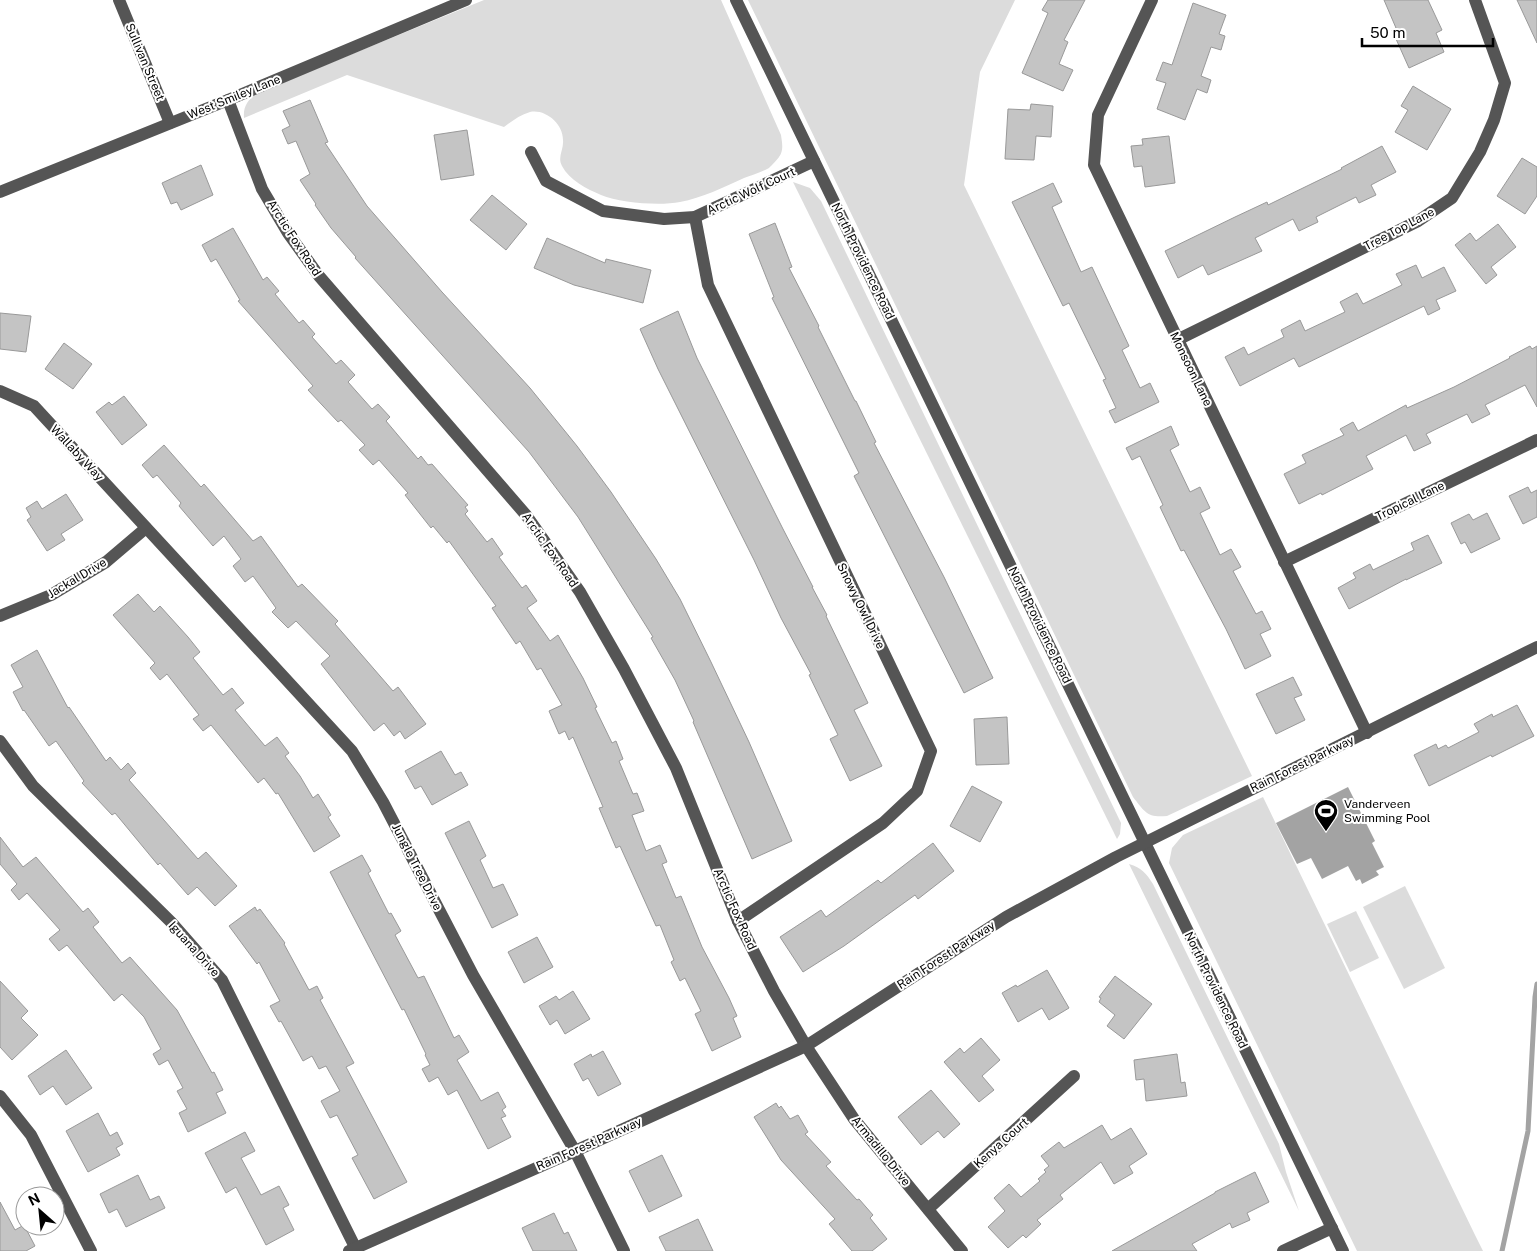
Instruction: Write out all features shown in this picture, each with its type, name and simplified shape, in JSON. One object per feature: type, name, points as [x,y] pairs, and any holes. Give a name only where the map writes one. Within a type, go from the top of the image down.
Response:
[{"type":"street","name":"Sullivan Street","points":[[119,0],[170,123]]},
{"type":"street","name":"West Smiley Lane","points":[[0,192],[228,100],[466,0]]},
{"type":"street","name":"North Providence Road","points":[[736,0],[1343,1251]]},
{"type":"street","name":"Monsoon Lane","points":[[1152,0],[1098,115],[1094,165],[1366,733]]},
{"type":"street","name":"Tree Top Lane","points":[[1177,340],[1418,221],[1452,198],[1480,152],[1494,120],[1505,83],[1475,0]]},
{"type":"street","name":"Arctic Fox Road","points":[[228,100],[262,189],[288,233],[314,269],[526,515],[580,592],[624,669],[676,768],[738,921],[774,991],[806,1046]]},
{"type":"street","name":"Arctic Wolf Court","points":[[531,152],[546,181],[603,210],[664,219],[695,217],[814,161]]},
{"type":"street","name":"Snowy Owl Drive","points":[[695,217],[708,284],[931,751],[917,791],[883,823],[738,921]]},
{"type":"street","name":"Wallaby Way","points":[[0,391],[34,406],[146,528]]},
{"type":"street","name":"Tropical Lane","points":[[1284,562],[1537,440]]},
{"type":"street","name":"Jackal Drive","points":[[0,616],[51,595],[106,562],[146,528]]},
{"type":"street","name":"Jungle Tree Drive","points":[[146,528],[352,751],[384,802],[473,975],[575,1151],[624,1251]]},
{"type":"street","name":"Rain Forest Parkway","points":[[354,1250],[806,1046],[1006,917],[1145,843],[1537,647]]},
{"type":"street","name":"Iguana Drive","points":[[0,741],[33,786],[171,922],[222,980],[354,1250]]},
{"type":"street","name":"Armadillo Drive","points":[[806,1046],[854,1119],[962,1251]]},
{"type":"street","name":"Kenya Court","points":[[928,1209],[1074,1076]]},
{"type":"street","points":[[0,1096],[30,1136],[91,1251]]},
{"type":"street","points":[[1283,1251],[1332,1228]]},
{"type":"shaded area","points":[[484,0],[721,0],[781,135],[781,154],[769,168],[705,195],[672,203],[640,203],[601,195],[584,187],[569,176],[561,163],[560,156],[563,140],[560,128],[557,123],[542,113],[526,113],[504,127],[347,75],[244,118],[244,110],[247,104],[257,93]]},
{"type":"shaded area","points":[[748,0],[1015,0],[980,72],[964,185],[1252,776],[1167,816],[1155,816],[1147,813],[1133,797]]},
{"type":"shaded area","points":[[793,182],[810,188],[821,201],[1121,823],[1120,834],[1117,839]]},
{"type":"shaded area","name":"Vanderveen Swimming Pool","points":[[1348,787],[1375,841],[1372,843],[1384,867],[1376,871],[1379,875],[1362,884],[1360,879],[1356,881],[1348,866],[1322,879],[1311,858],[1297,864],[1276,823]]},
{"type":"shaded area","points":[[1263,797],[1483,1251],[1357,1251],[1169,863],[1172,848],[1183,835]]},
{"type":"shaded area","points":[[1129,864],[1143,871],[1153,884],[1279,1144],[1299,1211]]},
{"type":"shaded area","points":[[1405,886],[1445,968],[1404,989],[1363,907]]},
{"type":"shaded area","points":[[1356,911],[1379,958],[1350,972],[1327,924]]},
{"type":"building","points":[[1048,0],[1085,0],[1064,40],[1068,42],[1059,64],[1073,70],[1063,91],[1022,73],[1048,13],[1042,10]]},
{"type":"building","points":[[1384,0],[1428,0],[1442,30],[1436,33],[1444,52],[1409,68],[1392,30],[1396,28]]},
{"type":"building","points":[[1517,0],[1537,0],[1537,43]]},
{"type":"building","points":[[1193,3],[1226,15],[1219,34],[1225,36],[1221,50],[1211,47],[1201,76],[1211,80],[1207,93],[1197,89],[1185,120],[1157,109],[1166,83],[1156,80],[1163,62],[1172,65]]},
{"type":"building","points":[[1413,86],[1451,109],[1427,150],[1395,132],[1408,110],[1401,106]]},
{"type":"building","points":[[310,100],[328,142],[325,143],[367,206],[442,292],[530,388],[611,492],[656,559],[680,599],[711,662],[749,742],[792,841],[752,859],[675,680],[651,638],[653,637],[578,517],[529,452],[355,258],[315,205],[300,180],[310,174],[296,141],[288,144],[282,130],[290,126],[283,111]]},
{"type":"building","points":[[1031,104],[1053,106],[1051,137],[1036,136],[1034,160],[1005,159],[1008,109],[1030,110]]},
{"type":"building","points":[[467,130],[474,175],[441,180],[434,135]]},
{"type":"building","points":[[1169,136],[1175,183],[1145,187],[1142,166],[1134,167],[1131,146],[1143,145],[1142,139]]},
{"type":"building","points":[[1382,146],[1396,172],[1371,185],[1376,195],[1359,203],[1356,197],[1316,217],[1318,222],[1299,231],[1293,219],[1255,238],[1262,251],[1208,275],[1203,265],[1178,278],[1165,251],[1267,202],[1268,205],[1342,169]]},
{"type":"building","points":[[1522,158],[1537,167],[1537,196],[1525,214],[1497,196]]},
{"type":"building","points":[[201,165],[213,195],[181,210],[177,202],[171,204],[162,183]]},
{"type":"building","points":[[1053,183],[1062,202],[1052,207],[1081,272],[1092,267],[1129,346],[1122,350],[1140,388],[1150,383],[1159,402],[1115,423],[1109,411],[1116,408],[1103,380],[1106,379],[1069,303],[1063,306],[1012,202]]},
{"type":"building","points":[[492,195],[527,224],[506,250],[470,220]]},
{"type":"building","points":[[775,223],[792,267],[789,268],[876,442],[874,443],[944,577],[993,678],[964,693],[854,476],[859,473],[772,298],[774,297],[749,234]]},
{"type":"building","points":[[1498,224],[1516,247],[1491,267],[1497,275],[1486,284],[1455,245],[1470,233],[1476,241]]},
{"type":"building","points":[[233,228],[263,280],[267,277],[279,291],[275,294],[299,323],[303,320],[315,334],[312,337],[336,364],[341,360],[355,375],[348,382],[372,409],[378,404],[390,417],[386,421],[418,459],[421,456],[428,465],[432,464],[468,505],[465,507],[468,511],[465,514],[487,542],[492,538],[503,554],[499,557],[522,588],[526,585],[537,601],[527,608],[550,641],[558,635],[583,678],[612,743],[616,741],[623,759],[619,761],[633,794],[637,793],[644,811],[632,815],[646,851],[660,845],[667,862],[662,864],[676,898],[681,896],[702,947],[729,998],[737,1016],[733,1018],[741,1037],[712,1051],[695,1014],[701,1011],[685,978],[680,981],[671,962],[674,960],[660,925],[656,926],[620,846],[616,848],[599,808],[603,807],[573,737],[569,740],[565,731],[559,734],[549,711],[562,705],[541,668],[537,670],[520,641],[516,644],[492,608],[496,606],[449,541],[447,543],[433,526],[431,528],[405,495],[408,493],[379,460],[373,465],[359,450],[365,445],[341,420],[338,422],[308,390],[313,386],[238,301],[240,300],[216,259],[211,262],[202,245]]},
{"type":"building","points":[[547,238],[605,263],[606,259],[651,270],[643,303],[574,285],[534,268]]},
{"type":"building","points":[[1416,265],[1422,278],[1444,267],[1456,291],[1436,300],[1440,309],[1428,315],[1424,306],[1299,367],[1294,358],[1240,386],[1225,357],[1244,347],[1248,355],[1284,337],[1281,330],[1300,320],[1305,331],[1345,312],[1340,302],[1357,293],[1363,304],[1402,285],[1396,274]]},
{"type":"building","points":[[678,311],[697,358],[827,615],[868,703],[854,710],[882,766],[850,781],[830,739],[838,735],[809,675],[811,674],[781,618],[640,329]]},
{"type":"building","points":[[0,313],[31,316],[26,352],[0,349]]},
{"type":"building","points":[[64,343],[92,364],[73,389],[45,369]]},
{"type":"building","points":[[1530,346],[1532,349],[1537,346],[1537,407],[1525,385],[1485,405],[1490,414],[1472,423],[1467,414],[1426,434],[1431,443],[1414,451],[1406,435],[1366,456],[1373,469],[1322,495],[1321,493],[1299,504],[1284,474],[1306,463],[1302,455],[1344,435],[1340,429],[1353,422],[1358,431],[1406,405],[1407,408],[1454,387]]},
{"type":"building","points":[[124,396],[147,425],[122,445],[96,412],[109,402],[112,405]]},
{"type":"building","points":[[1171,426],[1179,445],[1170,450],[1190,492],[1200,487],[1210,508],[1200,513],[1220,555],[1231,549],[1241,567],[1233,571],[1256,614],[1262,611],[1271,629],[1260,634],[1271,656],[1245,669],[1184,550],[1181,551],[1160,507],[1163,505],[1140,456],[1132,460],[1126,448]]},
{"type":"building","points":[[164,445],[201,487],[204,484],[253,541],[261,536],[298,587],[302,584],[338,621],[335,624],[393,691],[398,687],[426,724],[405,739],[400,731],[394,736],[384,723],[374,731],[321,664],[330,656],[296,621],[288,628],[272,612],[276,608],[253,576],[245,582],[233,566],[241,559],[224,536],[213,546],[179,506],[181,503],[157,475],[153,478],[142,465]]},
{"type":"building","points":[[1528,487],[1531,493],[1537,490],[1537,517],[1523,524],[1509,496]]},
{"type":"building","points":[[66,494],[83,520],[61,534],[65,540],[47,551],[27,520],[31,517],[26,508],[37,501],[42,509]]},
{"type":"building","points":[[1487,513],[1500,539],[1471,553],[1465,542],[1461,544],[1451,523],[1469,514],[1473,520]]},
{"type":"building","points":[[1428,535],[1442,563],[1406,579],[1349,609],[1338,588],[1356,578],[1353,573],[1370,564],[1373,570],[1414,550],[1411,543]]},
{"type":"building","points":[[138,594],[154,612],[160,606],[188,637],[200,652],[193,658],[223,695],[232,688],[244,703],[235,710],[265,746],[277,737],[289,753],[285,756],[313,798],[318,794],[331,815],[328,817],[340,836],[314,852],[278,793],[276,794],[264,778],[258,783],[211,725],[203,731],[193,719],[199,715],[167,674],[160,680],[150,668],[155,663],[113,615]]},
{"type":"building","points":[[37,650],[68,708],[106,761],[110,757],[121,770],[128,763],[136,773],[129,780],[198,859],[206,852],[237,886],[215,906],[197,887],[188,895],[160,863],[158,865],[115,813],[112,815],[82,783],[84,781],[56,741],[49,746],[23,711],[13,692],[23,687],[11,665]]},
{"type":"building","points":[[1293,677],[1302,695],[1294,698],[1305,720],[1276,734],[1256,694]]},
{"type":"building","points":[[1517,705],[1534,736],[1429,786],[1414,755],[1436,744],[1438,749],[1446,745],[1448,748],[1479,732],[1474,724],[1492,714],[1493,717]]},
{"type":"building","points":[[1007,717],[1009,764],[976,765],[974,719]]},
{"type":"building","points":[[441,751],[455,775],[461,772],[468,785],[432,805],[421,786],[415,789],[405,771]]},
{"type":"building","points":[[972,786],[1002,802],[980,842],[950,826]]},
{"type":"building","points":[[469,821],[486,856],[480,860],[493,888],[503,884],[518,915],[492,928],[445,833]]},
{"type":"building","points":[[0,837],[23,867],[36,857],[83,912],[88,908],[99,922],[93,927],[122,963],[130,957],[177,1010],[223,1090],[216,1093],[226,1113],[188,1132],[179,1113],[187,1109],[177,1091],[183,1088],[168,1060],[159,1065],[153,1054],[161,1049],[144,1017],[122,994],[114,1001],[67,945],[59,951],[49,939],[60,930],[27,893],[19,900],[11,890],[17,884],[0,864]]},
{"type":"building","points":[[933,843],[954,871],[918,899],[915,895],[844,946],[803,972],[780,937],[821,910],[826,917],[878,880],[881,883]]},
{"type":"building","points":[[362,855],[371,871],[368,873],[389,914],[391,913],[401,931],[395,935],[418,978],[424,976],[454,1038],[459,1035],[469,1052],[457,1060],[481,1101],[498,1092],[506,1107],[502,1110],[506,1116],[501,1118],[511,1137],[488,1149],[457,1090],[448,1095],[438,1077],[429,1082],[422,1069],[430,1065],[426,1054],[404,1009],[402,1010],[330,872]]},
{"type":"building","points":[[255,907],[257,911],[260,909],[285,943],[309,990],[317,986],[323,998],[320,1000],[354,1063],[346,1067],[407,1182],[374,1199],[352,1158],[358,1155],[337,1115],[330,1118],[321,1101],[340,1091],[326,1066],[319,1069],[312,1056],[303,1061],[281,1021],[279,1022],[270,1006],[280,1001],[259,962],[257,964],[229,926]]},
{"type":"building","points":[[537,937],[553,967],[524,983],[508,952]]},
{"type":"building","points":[[1047,970],[1069,1008],[1049,1020],[1042,1008],[1018,1022],[1002,993]]},
{"type":"building","points":[[1115,976],[1152,1004],[1124,1039],[1107,1026],[1115,1015],[1099,1002],[1101,998],[1099,997]]},
{"type":"building","points":[[0,981],[28,1011],[21,1018],[38,1035],[12,1060],[0,1047]]},
{"type":"building","points":[[573,991],[590,1019],[565,1034],[557,1020],[550,1025],[539,1006],[556,996],[559,1000]]},
{"type":"building","points":[[981,1038],[1000,1060],[982,1076],[994,1090],[979,1102],[944,1062],[960,1048],[964,1053]]},
{"type":"building","points":[[66,1050],[92,1088],[66,1105],[53,1086],[40,1095],[28,1076]]},
{"type":"building","points":[[603,1051],[621,1084],[598,1096],[588,1078],[583,1081],[574,1064],[591,1054],[592,1057]]},
{"type":"building","points":[[1177,1054],[1181,1083],[1185,1082],[1187,1096],[1146,1101],[1144,1079],[1136,1080],[1134,1060]]},
{"type":"building","points":[[931,1090],[960,1124],[944,1138],[938,1131],[921,1145],[898,1117]]},
{"type":"building","points":[[776,1103],[779,1108],[781,1106],[790,1119],[798,1115],[808,1132],[805,1134],[831,1162],[826,1166],[873,1215],[870,1218],[887,1239],[872,1251],[852,1251],[829,1224],[835,1219],[781,1160],[754,1117]]},
{"type":"building","points":[[98,1113],[110,1136],[117,1132],[123,1144],[116,1148],[120,1155],[88,1172],[66,1131]]},
{"type":"building","points":[[1102,1125],[1111,1140],[1131,1128],[1147,1154],[1129,1166],[1133,1173],[1114,1184],[1101,1162],[1060,1195],[1063,1199],[1037,1220],[1041,1224],[1026,1238],[1023,1235],[1008,1248],[988,1227],[1005,1211],[994,1198],[1009,1184],[1021,1197],[1040,1181],[1038,1179],[1046,1172],[1044,1170],[1049,1166],[1041,1156],[1059,1142],[1064,1148]]},
{"type":"building","points":[[245,1132],[255,1151],[241,1158],[261,1195],[279,1186],[289,1205],[283,1208],[294,1230],[266,1245],[236,1187],[226,1193],[205,1153]]},
{"type":"building","points":[[662,1155],[682,1196],[649,1212],[629,1171]]},
{"type":"building","points":[[1255,1172],[1269,1202],[1247,1213],[1250,1220],[1232,1228],[1230,1223],[1192,1244],[1197,1251],[1112,1251],[1215,1192]]},
{"type":"building","points":[[138,1175],[150,1200],[159,1196],[165,1208],[126,1227],[117,1209],[109,1213],[100,1194]]},
{"type":"building","points":[[0,1202],[15,1230],[15,1236],[30,1236],[35,1246],[26,1251],[0,1251]]},
{"type":"building","points":[[554,1213],[564,1234],[568,1232],[577,1251],[533,1251],[522,1228]]},
{"type":"building","points":[[698,1219],[713,1251],[666,1251],[659,1237]]},
{"type":"waterway","points":[[1502,1251],[1528,1131],[1537,984]]},
{"type":"place","name":"Vanderveen Swimming Pool","points":[[1326,832]]}]
